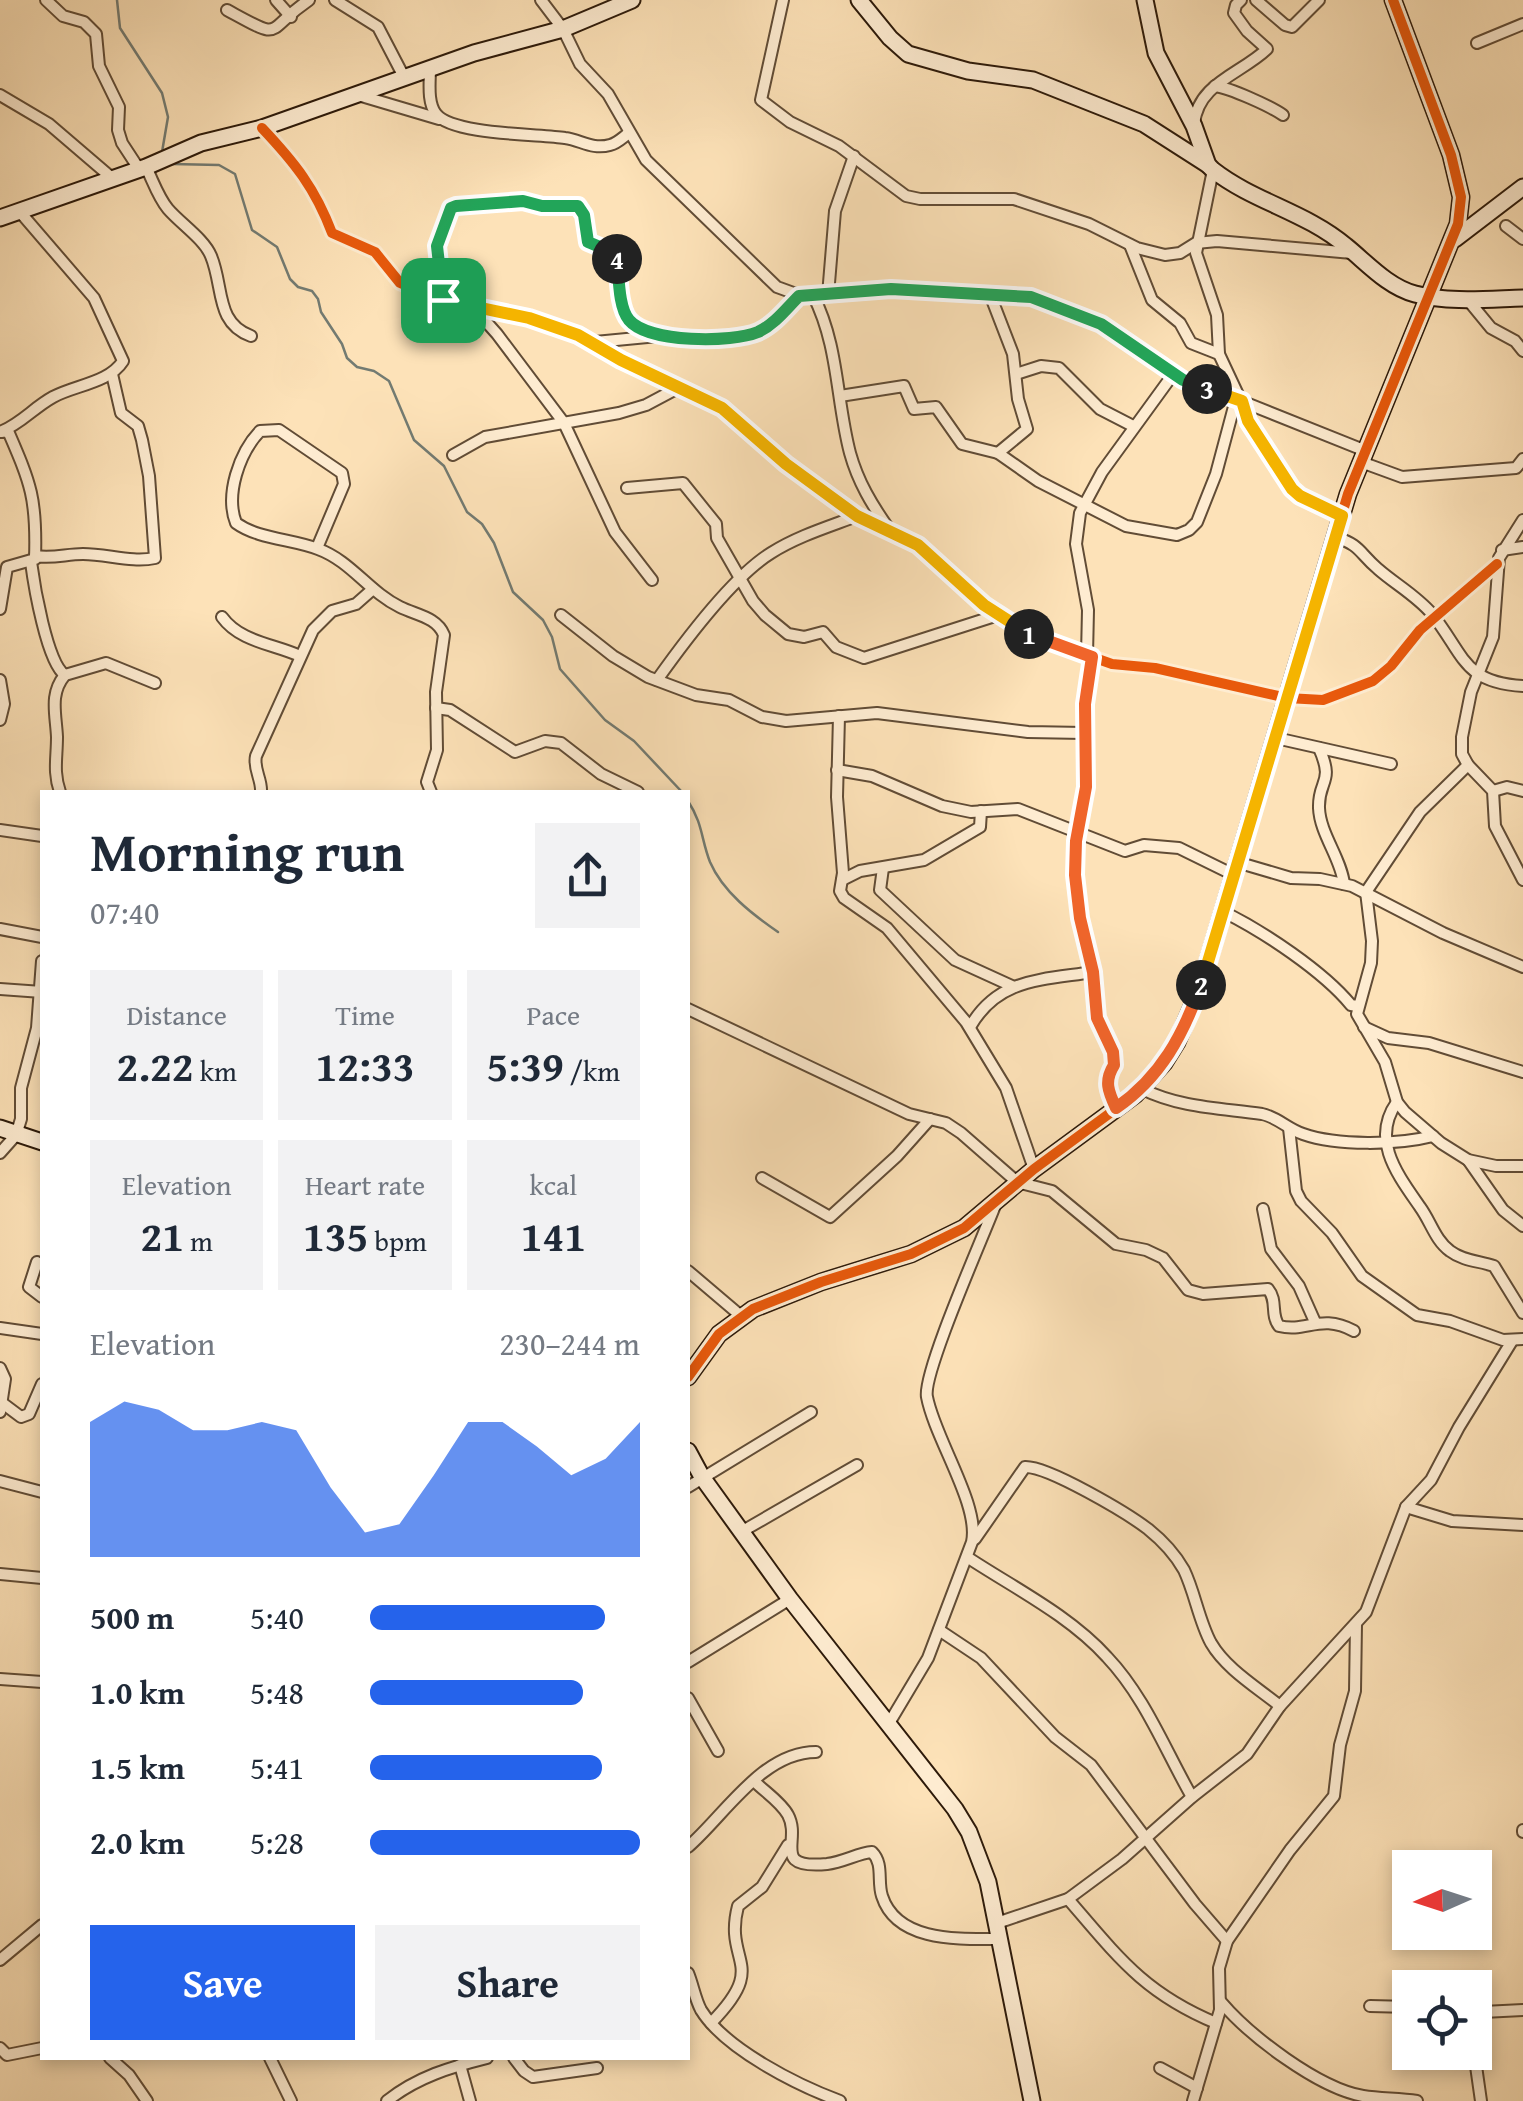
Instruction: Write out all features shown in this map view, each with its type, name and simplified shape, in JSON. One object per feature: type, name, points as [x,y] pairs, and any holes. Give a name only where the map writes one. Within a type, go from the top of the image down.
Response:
[{"type":"street","points":[[46,0],[63,16],[84,22],[96,34],[99,66],[119,107],[122,143],[143,168],[164,204],[209,250],[229,322],[251,336]]},
{"type":"street","points":[[276,0],[291,17]]},
{"type":"street","points":[[227,10],[268,32],[309,0]]},
{"type":"street","points":[[335,0],[378,27],[404,76]]},
{"type":"street","points":[[540,0],[563,29],[580,64],[608,94],[655,171],[694,204],[769,280],[799,296],[913,289],[1031,297],[1088,318],[1122,336],[1192,384],[1239,400],[1402,477],[1491,472],[1516,468],[1523,460]]},
{"type":"street","points":[[0,218],[143,168],[201,143],[262,128],[404,76],[563,29],[632,0]]},
{"type":"street","points":[[783,0],[761,100],[790,122],[831,141],[913,198],[1014,200],[1089,224],[1130,244],[1165,255],[1180,253],[1196,243],[1245,242],[1355,253]]},
{"type":"street","points":[[859,0],[908,54],[968,71],[1033,80],[1144,124],[1246,194],[1314,225],[1396,286],[1428,296],[1468,300],[1523,298]]},
{"type":"street","points":[[1145,0],[1156,54],[1194,126],[1210,168],[1196,253],[1217,315],[1220,354],[1248,421],[1292,489],[1342,516]]},
{"type":"street","points":[[1194,126],[1200,99],[1266,49],[1247,32],[1234,12],[1241,0]]},
{"type":"street","points":[[1256,0],[1292,27],[1318,0]]},
{"type":"street","points":[[690,1374],[708,1344],[740,1316],[821,1282],[929,1246],[964,1228],[1017,1182],[1142,1089],[1177,1042],[1200,988],[1238,870],[1342,516],[1428,296],[1455,238],[1460,198],[1456,172],[1393,0]]},
{"type":"street","points":[[1477,43],[1523,24]]},
{"type":"street","points":[[430,68],[432,106],[445,121]]},
{"type":"street","points":[[1214,86],[1251,102],[1260,100],[1282,115]]},
{"type":"street","points":[[358,96],[445,121],[520,136],[565,138],[595,146],[617,142],[630,133]]},
{"type":"street","points":[[2,98],[30,110],[112,178]]},
{"type":"street","points":[[262,128],[309,181],[326,212],[332,233],[376,252],[400,283],[443,300],[529,318],[594,342],[621,360],[732,414],[786,464],[857,516],[918,545],[998,616],[1044,640],[1112,664],[1155,668],[1287,698],[1323,700],[1373,681],[1391,666],[1420,630],[1497,564]]},
{"type":"street","points":[[828,294],[835,211],[854,156]]},
{"type":"street","points":[[1455,238],[1523,187]]},
{"type":"street","points":[[443,300],[437,246],[451,208],[523,201],[542,206],[572,204],[582,210],[588,242],[616,254],[628,319],[642,329],[710,340],[748,335],[775,320],[799,296]]},
{"type":"street","points":[[0,433],[18,426],[33,409],[56,395],[112,374],[121,366],[123,356],[94,298],[20,212]]},
{"type":"street","points":[[1506,226],[1523,240]]},
{"type":"street","points":[[1130,244],[1152,300],[1180,324],[1192,343],[1220,354]]},
{"type":"street","points":[[813,296],[834,349],[850,451],[861,484],[892,533]]},
{"type":"street","points":[[991,296],[1014,354],[1026,431],[998,453]]},
{"type":"street","points":[[1468,300],[1491,328],[1523,351]]},
{"type":"street","points":[[472,306],[564,423],[615,532],[652,580]]},
{"type":"street","points":[[594,342],[669,334]]},
{"type":"street","points":[[1016,374],[1041,366],[1059,368],[1100,409],[1133,426]]},
{"type":"street","points":[[1116,1108],[1107,1085],[1108,1072],[1114,1065],[1113,1052],[1097,1018],[1093,972],[1075,875],[1086,787],[1084,732],[1090,656],[1088,610],[1076,535],[1084,504],[1133,426],[1174,373]]},
{"type":"street","points":[[0,609],[2,583],[9,564],[66,558],[71,554],[108,554],[142,561],[157,554],[150,476],[142,440],[138,426],[121,413],[112,374]]},
{"type":"street","points":[[840,396],[904,386],[914,409],[936,407],[962,444],[998,453],[1038,482],[1139,530],[1177,534],[1197,522],[1239,400]]},
{"type":"street","points":[[453,455],[486,436],[639,408],[678,388]]},
{"type":"street","points":[[317,548],[344,484],[342,472],[279,430],[260,431],[234,482],[234,519],[240,527],[317,548],[343,562],[373,589],[442,629],[437,750],[427,782],[430,790]]},
{"type":"street","points":[[0,433],[8,431],[32,488],[38,606],[52,656],[65,675]]},
{"type":"street","points":[[628,488],[683,483],[716,524],[717,538],[753,602],[784,632],[804,638],[823,632],[836,647],[858,658],[870,658],[998,616]]},
{"type":"street","points":[[657,680],[676,653],[760,561],[780,547],[857,516]]},
{"type":"street","points":[[1523,520],[1497,564],[1493,637],[1478,673],[1462,737],[1462,754],[1468,765],[1493,791],[1495,826],[1523,880]]},
{"type":"street","points":[[1335,537],[1358,546],[1376,568],[1435,618],[1464,664],[1490,682],[1523,686]]},
{"type":"street","points":[[1502,550],[1523,546]]},
{"type":"street","points":[[261,790],[254,762],[313,630],[326,615],[356,604],[373,589]]},
{"type":"street","points":[[561,615],[613,656],[657,680],[696,695],[729,700],[774,720],[877,713],[1028,732],[1084,732]]},
{"type":"street","points":[[222,617],[229,627],[249,637],[300,656]]},
{"type":"street","points":[[59,790],[53,765],[54,694],[65,675],[106,663],[155,683]]},
{"type":"street","points":[[0,680],[4,704],[0,720]]},
{"type":"street","points":[[436,708],[450,710],[515,752],[545,741],[562,742],[601,774],[634,790]]},
{"type":"street","points":[[839,716],[840,891],[844,898],[888,928],[970,1027],[1006,1088],[1034,1169]]},
{"type":"street","points":[[1276,738],[1391,764]]},
{"type":"street","points":[[1319,748],[1328,774],[1319,804],[1320,816],[1344,884]]},
{"type":"street","points":[[1468,765],[1420,812],[1366,892],[1372,941],[1357,1006],[1363,1027],[1385,1062],[1397,1102],[1433,1136],[1468,1160],[1503,1210],[1523,1226]]},
{"type":"street","points":[[837,770],[872,776],[942,806],[981,812],[1018,809],[1128,851],[1144,844],[1178,848],[1238,870],[1344,884],[1442,933],[1523,967]]},
{"type":"street","points":[[1493,791],[1508,787],[1523,791]]},
{"type":"street","points":[[842,880],[854,873],[924,860],[980,827],[981,812]]},
{"type":"street","points":[[0,830],[40,836]]},
{"type":"street","points":[[883,868],[880,890],[949,956],[1012,986]]},
{"type":"street","points":[[1224,912],[1299,959],[1351,1005],[1357,1006]]},
{"type":"street","points":[[0,929],[40,937]]},
{"type":"street","points":[[970,1027],[988,1001],[1012,986],[1093,972]]},
{"type":"street","points":[[0,990],[40,992],[38,1028],[22,1079],[21,1119],[8,1132],[0,1153]]},
{"type":"street","points":[[690,1010],[909,1114],[946,1124],[1017,1182],[1052,1191],[1116,1244],[1163,1258],[1188,1290],[1203,1294],[1268,1289],[1279,1326],[1292,1328],[1329,1322],[1354,1331]]},
{"type":"street","points":[[1363,1027],[1388,1038],[1429,1043],[1523,1072]]},
{"type":"street","points":[[1142,1089],[1179,1104],[1268,1116],[1300,1133],[1335,1140],[1416,1140],[1433,1136]]},
{"type":"street","points":[[1397,1102],[1390,1111],[1386,1140],[1394,1170],[1422,1208],[1442,1245],[1454,1254],[1494,1266],[1523,1313]]},
{"type":"street","points":[[762,1178],[830,1216],[897,1156],[930,1120]]},
{"type":"street","points":[[790,1843],[795,1859],[810,1865],[856,1859],[872,1852],[878,1859],[880,1891],[887,1908],[922,1933],[962,1939],[998,1931],[1068,1900],[1146,1840],[1192,1797],[1235,1767],[1280,1706],[1356,1624],[1374,1593],[1406,1507],[1431,1480],[1458,1427],[1518,1340],[1417,1316],[1362,1276],[1332,1233],[1300,1201],[1289,1128]]},
{"type":"street","points":[[8,1132],[40,1141]]},
{"type":"street","points":[[1468,1160],[1523,1166]]},
{"type":"street","points":[[888,1726],[917,1682],[972,1542],[974,1522],[942,1445],[926,1386],[998,1198]]},
{"type":"street","points":[[1263,1209],[1272,1249],[1299,1286],[1315,1322]]},
{"type":"street","points":[[37,1262],[29,1287],[40,1295]]},
{"type":"street","points":[[690,1272],[740,1316]]},
{"type":"street","points":[[0,1328],[40,1334]]},
{"type":"street","points":[[0,1368],[5,1380],[0,1412]]},
{"type":"street","points":[[1,1402],[21,1417],[29,1414],[40,1389]]},
{"type":"street","points":[[690,1486],[811,1412]]},
{"type":"street","points":[[690,1455],[790,1599],[963,1820],[982,1862],[1032,2101]]},
{"type":"street","points":[[741,1532],[857,1466]]},
{"type":"street","points":[[972,1542],[1024,1467],[1041,1469],[1087,1493],[1146,1528],[1169,1548],[1183,1570],[1211,1642],[1222,1657],[1280,1706]]},
{"type":"street","points":[[0,1481],[40,1491]]},
{"type":"street","points":[[1406,1507],[1452,1521],[1523,1525]]},
{"type":"street","points":[[967,1557],[1079,1630],[1110,1660],[1148,1712],[1192,1797]]},
{"type":"street","points":[[0,1574],[40,1578]]},
{"type":"street","points":[[690,1661],[790,1599]]},
{"type":"street","points":[[1194,2101],[1221,2002],[1219,1968],[1227,1941],[1290,1850],[1334,1796],[1340,1745],[1355,1691],[1356,1624]]},
{"type":"street","points":[[939,1630],[981,1658],[1055,1737],[1091,1765],[1227,1941]]},
{"type":"street","points":[[0,1679],[40,1682]]},
{"type":"street","points":[[690,1702],[718,1751]]},
{"type":"street","points":[[690,1844],[754,1782],[794,1754],[816,1752]]},
{"type":"street","points":[[711,2023],[738,1992],[744,1974],[736,1923],[738,1906],[762,1887],[790,1843],[790,1818],[754,1782]]},
{"type":"street","points":[[1068,1900],[1142,1980],[1177,2006],[1216,2023]]},
{"type":"street","points":[[0,1960],[40,1927]]},
{"type":"street","points":[[690,1979],[699,2007],[711,2023],[774,2071],[840,2101]]},
{"type":"street","points":[[1221,2002],[1285,2058],[1310,2073],[1356,2094],[1417,2101]]},
{"type":"street","points":[[1370,2006],[1392,2007]]},
{"type":"street","points":[[1492,2011],[1523,2010]]},
{"type":"street","points":[[0,2048],[7,2055],[40,2048]]},
{"type":"street","points":[[112,2060],[146,2101]]},
{"type":"street","points":[[271,2060],[290,2101]]},
{"type":"street","points":[[516,2060],[533,2078],[597,2068]]},
{"type":"street","points":[[388,2101],[403,2088],[455,2063],[470,2101]]},
{"type":"street","points":[[1160,2068],[1197,2088]]},
{"type":"street","points":[[1476,2070],[1480,2101]]},
{"type":"waterway","points":[[117,0],[120,28],[162,93],[168,117],[162,152]]},
{"type":"waterway","points":[[172,164],[219,165],[235,174],[252,230],[277,247],[290,279],[298,287],[312,291],[318,299],[321,312],[347,358],[357,367],[374,371],[389,381],[414,440],[444,466],[467,512],[482,524],[494,543],[513,592],[543,620],[560,669],[605,720],[634,741],[680,790]]},
{"type":"waterway","points":[[690,804],[710,862],[722,883],[748,910],[778,932]]},
{"type":"cycle path","points":[[690,1374],[719,1334],[753,1309],[821,1282],[911,1254],[964,1228],[1034,1169],[1136,1094],[1177,1042],[1200,988],[1348,494],[1458,224],[1461,197],[1451,155],[1393,0]]},
{"type":"cycle path","points":[[262,128],[303,177],[332,233],[375,252],[400,283],[436,298],[529,318],[578,335],[723,408],[786,464],[857,516],[917,545],[1008,622],[1044,640],[1112,664],[1155,668],[1287,698],[1323,700],[1373,681],[1391,666],[1420,630],[1497,564]]},
{"type":"route","points":[[523,201],[542,206],[572,204],[582,210],[588,242],[616,254],[626,314],[642,329],[710,340],[748,335],[775,320],[799,296],[891,289],[1022,295],[1088,318],[1122,336],[1183,380],[1242,401],[1248,421],[1292,489],[1342,516],[1200,988],[1177,1042],[1142,1089],[1116,1108],[1110,1097],[1107,1077],[1114,1065],[1113,1052],[1097,1018],[1093,972],[1075,875],[1076,841],[1086,787],[1085,704],[1092,657],[1044,640],[998,616],[918,545],[857,516],[766,448],[722,408],[578,335],[529,318],[443,300],[437,246],[451,208],[523,201]]}]
